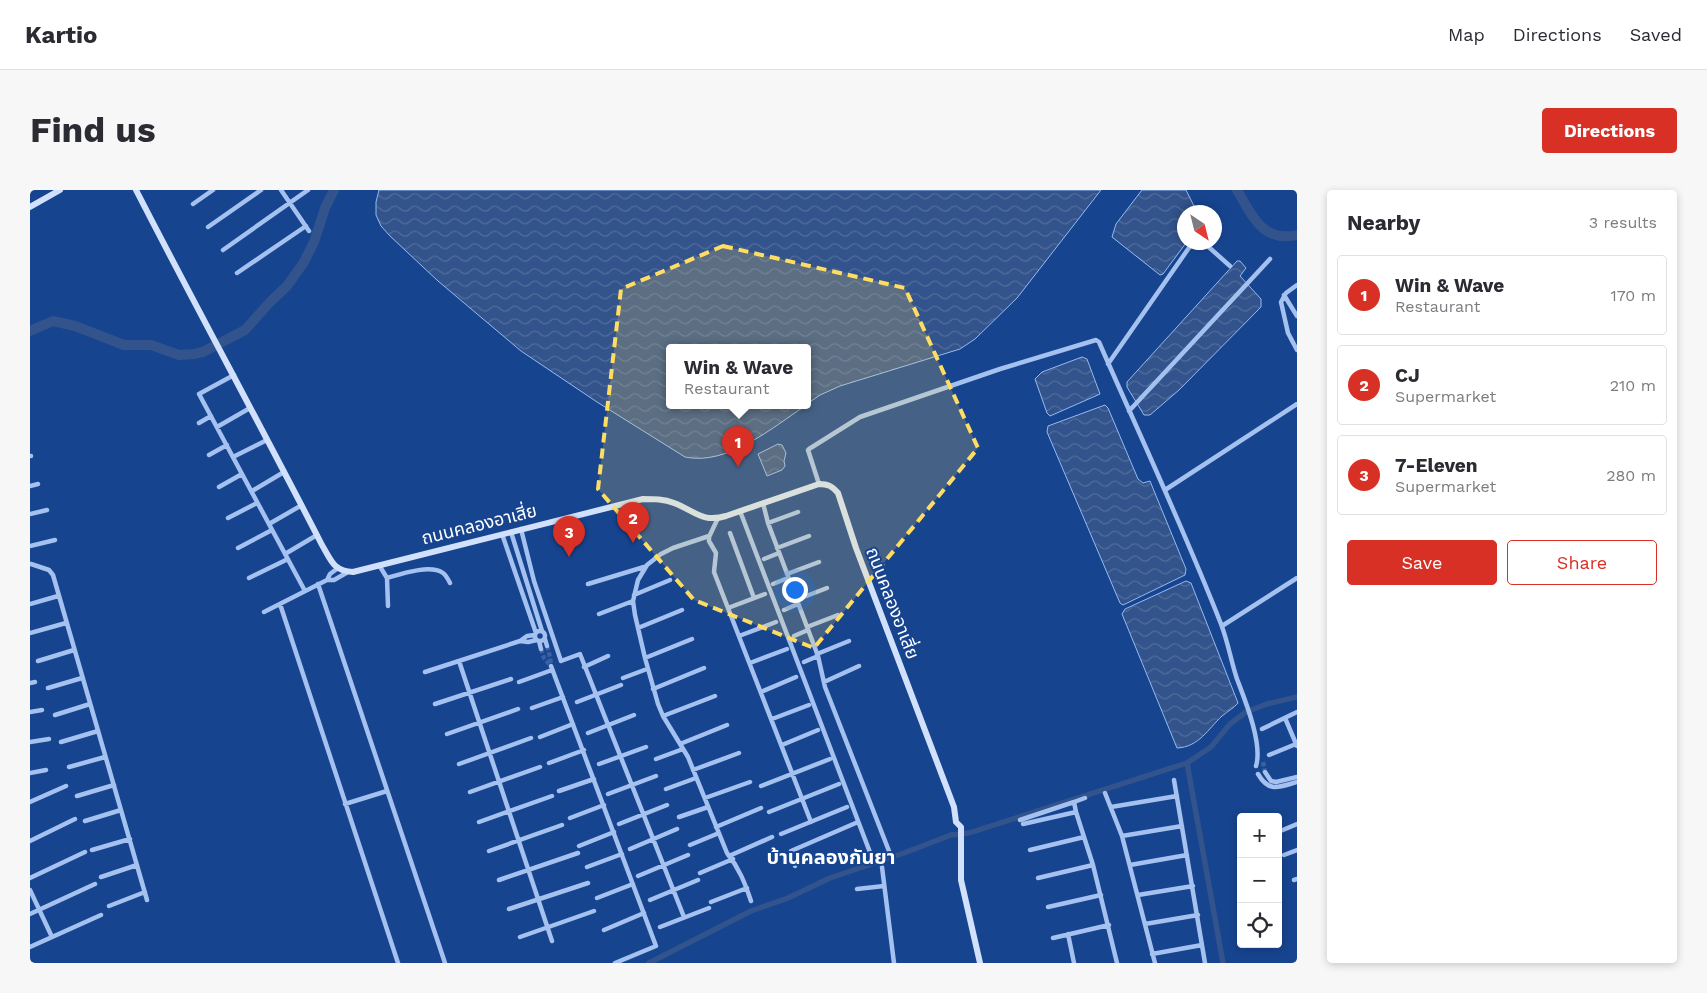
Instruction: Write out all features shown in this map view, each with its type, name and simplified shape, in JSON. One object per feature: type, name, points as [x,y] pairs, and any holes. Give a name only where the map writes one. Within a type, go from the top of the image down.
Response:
[{"type":"street","points":[[30,207],[60,190]]},
{"type":"street","points":[[136,190],[331,561],[338,568],[348,572]]},
{"type":"street","points":[[193,204],[213,190]]},
{"type":"street","points":[[208,227],[261,190]]},
{"type":"street","points":[[281,190],[310,231]]},
{"type":"street","points":[[223,250],[308,190]]},
{"type":"street","points":[[237,273],[306,226]]},
{"type":"street","points":[[1108,364],[1187,250]]},
{"type":"street","points":[[1212,250],[1230,266]]},
{"type":"street","points":[[1130,411],[1270,259]]},
{"type":"street","points":[[1297,285],[1284,295],[1281,302],[1288,333],[1297,350]]},
{"type":"street","points":[[1284,295],[1297,316]]},
{"type":"street","points":[[811,822],[714,572],[716,553],[709,541],[709,536],[718,518],[819,484],[809,448],[860,418],[1000,369],[1092,340],[1099,342],[1165,490],[1222,626],[1252,723],[1260,761],[1256,766]]},
{"type":"street","points":[[234,375],[199,394],[305,591]]},
{"type":"street","points":[[1165,490],[1297,404]]},
{"type":"street","points":[[217,427],[250,408]]},
{"type":"street","points":[[199,423],[211,416]]},
{"type":"street","points":[[233,458],[267,440]]},
{"type":"street","points":[[209,455],[227,445]]},
{"type":"street","points":[[252,492],[284,472]]},
{"type":"street","points":[[219,487],[242,474]]},
{"type":"street","points":[[30,486],[38,484]]},
{"type":"street","name":"ถนนคลองอาเสี่ย","points":[[819,484],[832,486],[838,493],[856,548],[954,807],[956,822],[961,827],[961,880],[980,963]]},
{"type":"street","name":"ถนนคลองอาเสี่ย","points":[[348,572],[643,500],[656,499],[674,503],[705,518],[718,518]]},
{"type":"street","points":[[228,518],[258,503]]},
{"type":"street","points":[[763,503],[768,523],[817,655],[824,682],[889,851]]},
{"type":"street","points":[[269,524],[302,505]]},
{"type":"street","points":[[30,514],[47,510]]},
{"type":"street","points":[[740,511],[871,855]]},
{"type":"street","points":[[768,523],[798,512]]},
{"type":"street","points":[[521,529],[534,581],[561,661],[580,654],[684,917]]},
{"type":"street","points":[[238,548],[272,530]]},
{"type":"street","points":[[511,532],[547,646]]},
{"type":"street","points":[[730,533],[754,598]]},
{"type":"street","points":[[502,534],[541,649]]},
{"type":"street","points":[[249,578],[317,535]]},
{"type":"street","points":[[709,536],[660,554],[646,566],[638,580],[634,598],[647,669],[663,716],[694,770],[716,827],[731,858],[743,877],[751,901]]},
{"type":"street","points":[[764,559],[778,550],[809,536]]},
{"type":"street","points":[[30,546],[55,540]]},
{"type":"street","points":[[773,584],[818,562]]},
{"type":"street","points":[[30,565],[50,570],[53,575],[147,900]]},
{"type":"street","points":[[379,565],[387,578],[388,606]]},
{"type":"street","points":[[588,584],[646,566]]},
{"type":"street","points":[[327,580],[330,574],[338,568]]},
{"type":"street","points":[[387,578],[421,570],[436,570],[444,574],[450,583]]},
{"type":"street","points":[[264,612],[318,584],[327,580],[334,580],[348,572]]},
{"type":"street","points":[[1222,626],[1297,578]]},
{"type":"street","points":[[599,614],[670,580]]},
{"type":"street","points":[[318,584],[445,963]]},
{"type":"street","points":[[784,610],[827,588]]},
{"type":"street","points":[[728,608],[765,594]]},
{"type":"street","points":[[30,604],[58,596]]},
{"type":"street","points":[[280,604],[398,963]]},
{"type":"street","points":[[638,628],[682,610]]},
{"type":"street","points":[[794,636],[838,614]]},
{"type":"street","points":[[739,636],[776,622]]},
{"type":"street","points":[[30,633],[66,624]]},
{"type":"street","points":[[425,672],[520,642],[542,631]]},
{"type":"street","points":[[520,642],[545,639]]},
{"type":"street","points":[[645,658],[692,639]]},
{"type":"street","points":[[804,662],[850,641]]},
{"type":"street","points":[[750,663],[787,649]]},
{"type":"street","points":[[38,661],[74,650]]},
{"type":"street","points":[[584,666],[608,656]]},
{"type":"street","points":[[459,661],[552,941]]},
{"type":"street","points":[[824,682],[858,666]]},
{"type":"street","points":[[519,682],[552,668],[656,946],[615,963]]},
{"type":"street","points":[[653,689],[704,668]]},
{"type":"street","points":[[623,678],[647,669]]},
{"type":"street","points":[[761,692],[796,677]]},
{"type":"street","points":[[48,688],[82,678]]},
{"type":"street","points":[[435,704],[511,679]]},
{"type":"street","points":[[577,702],[620,685]]},
{"type":"street","points":[[663,716],[715,696]]},
{"type":"street","points":[[532,708],[563,697]]},
{"type":"street","points":[[56,715],[90,704]]},
{"type":"street","points":[[772,719],[809,705]]},
{"type":"street","points":[[447,734],[480,724],[518,709]]},
{"type":"street","points":[[30,712],[42,710]]},
{"type":"street","points":[[1262,728],[1297,712]]},
{"type":"street","points":[[588,733],[634,715]]},
{"type":"street","points":[[1269,755],[1296,742],[1285,718]]},
{"type":"street","points":[[540,736],[573,724]]},
{"type":"street","points":[[656,759],[727,725]]},
{"type":"street","points":[[782,745],[818,730]]},
{"type":"street","points":[[61,742],[98,731]]},
{"type":"street","points":[[459,764],[532,738]]},
{"type":"street","points":[[30,742],[49,739]]},
{"type":"street","points":[[599,764],[646,746]]},
{"type":"street","points":[[549,764],[584,750]]},
{"type":"street","points":[[694,770],[739,753]]},
{"type":"street","points":[[69,767],[105,757]]},
{"type":"street","points":[[760,786],[830,759]]},
{"type":"street","points":[[470,792],[540,768]]},
{"type":"street","points":[[30,773],[46,770]]},
{"type":"street","points":[[1265,772],[1271,781],[1276,782],[1297,776]]},
{"type":"street","points":[[1258,774],[1262,782],[1270,787],[1280,787],[1297,782]]},
{"type":"street","points":[[608,794],[656,776]]},
{"type":"street","points":[[666,788],[696,778]]},
{"type":"street","points":[[559,791],[594,779]]},
{"type":"street","points":[[1174,780],[1205,963]]},
{"type":"street","points":[[705,798],[750,782]]},
{"type":"street","points":[[769,812],[839,784]]},
{"type":"street","points":[[77,796],[114,785]]},
{"type":"street","points":[[30,802],[66,786]]},
{"type":"street","points":[[345,804],[387,791]]},
{"type":"street","points":[[1105,793],[1122,836],[1154,963]]},
{"type":"street","points":[[479,822],[552,796]]},
{"type":"street","points":[[1111,807],[1177,796]]},
{"type":"street","points":[[1076,812],[1022,822],[1085,798]]},
{"type":"street","points":[[1074,802],[1093,865],[1117,963]]},
{"type":"street","points":[[619,824],[667,804]]},
{"type":"street","points":[[570,818],[604,805]]},
{"type":"street","points":[[679,818],[708,807]]},
{"type":"street","points":[[780,834],[847,807]]},
{"type":"street","points":[[716,827],[761,808]]},
{"type":"street","points":[[85,821],[121,810]]},
{"type":"street","points":[[30,841],[75,819]]},
{"type":"street","points":[[795,866],[791,851],[858,822]]},
{"type":"street","points":[[1282,830],[1297,824]]},
{"type":"street","points":[[489,851],[562,825]]},
{"type":"street","points":[[1122,836],[1182,826]]},
{"type":"street","points":[[630,849],[677,829]]},
{"type":"street","points":[[579,846],[614,832]]},
{"type":"street","points":[[690,845],[719,833]]},
{"type":"street","points":[[700,873],[772,837]]},
{"type":"street","points":[[1030,850],[1084,837]]},
{"type":"street","points":[[92,850],[130,839]]},
{"type":"street","points":[[1284,855],[1297,850]]},
{"type":"street","points":[[30,878],[85,852]]},
{"type":"street","points":[[499,880],[578,853]]},
{"type":"street","points":[[587,867],[622,854]]},
{"type":"street","points":[[638,876],[688,855]]},
{"type":"street","points":[[1130,865],[1187,855]]},
{"type":"street","points":[[101,877],[137,865]]},
{"type":"street","points":[[1038,878],[1093,865]]},
{"type":"street","points":[[882,867],[894,963]]},
{"type":"street","points":[[650,900],[698,880]]},
{"type":"street","points":[[509,909],[588,883]]},
{"type":"street","points":[[30,914],[95,884]]},
{"type":"street","points":[[597,898],[633,884]]},
{"type":"street","points":[[857,889],[884,886]]},
{"type":"street","points":[[1138,895],[1193,886]]},
{"type":"street","points":[[711,902],[747,888]]},
{"type":"street","points":[[30,890],[52,937]]},
{"type":"street","points":[[110,906],[145,892]]},
{"type":"street","points":[[1048,907],[1101,895]]},
{"type":"street","points":[[660,927],[709,908]]},
{"type":"street","points":[[520,937],[594,911]]},
{"type":"street","points":[[604,930],[644,913]]},
{"type":"street","points":[[30,948],[101,915]]},
{"type":"street","points":[[1145,924],[1198,916]]},
{"type":"street","points":[[1054,938],[1108,925]]},
{"type":"street","points":[[1068,934],[1074,963]]},
{"type":"street","points":[[1152,954],[1202,945]]},
{"type":"highlighted area","points":[[723,246],[905,288],[978,448],[814,648],[694,600],[598,489],[621,289]]},
{"type":"water","points":[[379,190],[1101,190],[1017,298],[975,339],[960,349],[840,386],[811,401],[811,344],[666,344],[666,409],[801,409],[764,434],[733,451],[701,458],[685,457],[597,402],[521,351],[438,281],[390,236],[381,226],[376,215],[376,202]]},
{"type":"water","points":[[1142,190],[1186,190],[1194,205],[1177,205],[1177,250],[1181,250],[1163,274],[1160,275],[1112,237],[1116,224]]},
{"type":"water","points":[[1237,261],[1240,261],[1246,268],[1240,276],[1261,299],[1261,307],[1179,390],[1150,415],[1144,415],[1127,387],[1127,382]]},
{"type":"water","points":[[1082,357],[1087,359],[1100,394],[1050,416],[1047,413],[1035,379],[1042,372]]},
{"type":"water","points":[[1105,405],[1108,408],[1138,479],[1143,483],[1150,481],[1186,569],[1185,575],[1123,605],[1120,603],[1047,432],[1048,426]]},
{"type":"water","points":[[778,444],[782,445],[786,453],[785,466],[782,470],[767,476],[758,454]]},
{"type":"water","points":[[1186,581],[1191,583],[1238,703],[1197,741],[1185,747],[1177,748],[1122,614],[1125,609]]},
{"type":"waterway","points":[[30,331],[53,321],[75,326],[124,345],[151,345],[179,355],[203,352],[245,330],[287,286],[304,262],[314,242],[325,208],[334,190]]},
{"type":"waterway","points":[[1237,190],[1253,217],[1267,231],[1275,235],[1297,235]]},
{"type":"waterway","points":[[649,963],[751,911],[788,898],[830,878],[951,835],[969,833],[1187,763],[1211,747],[1230,724],[1246,712],[1267,704],[1297,697]]},
{"type":"waterway","points":[[1187,763],[1223,963]]},
{"type":"tunnel","points":[[547,646],[551,666]]},
{"type":"tunnel","points":[[541,649],[544,658],[551,666]]},
{"type":"tunnel","points":[[1263,762],[1265,772]]},
{"type":"place","name":"Win & Wave","points":[[738,467]]},
{"type":"place","name":"CJ","points":[[633,543]]},
{"type":"place","name":"7-Eleven","points":[[569,557]]},
{"type":"district","name":"บ้านคลองกันยา","points":[[831,857]]}]
